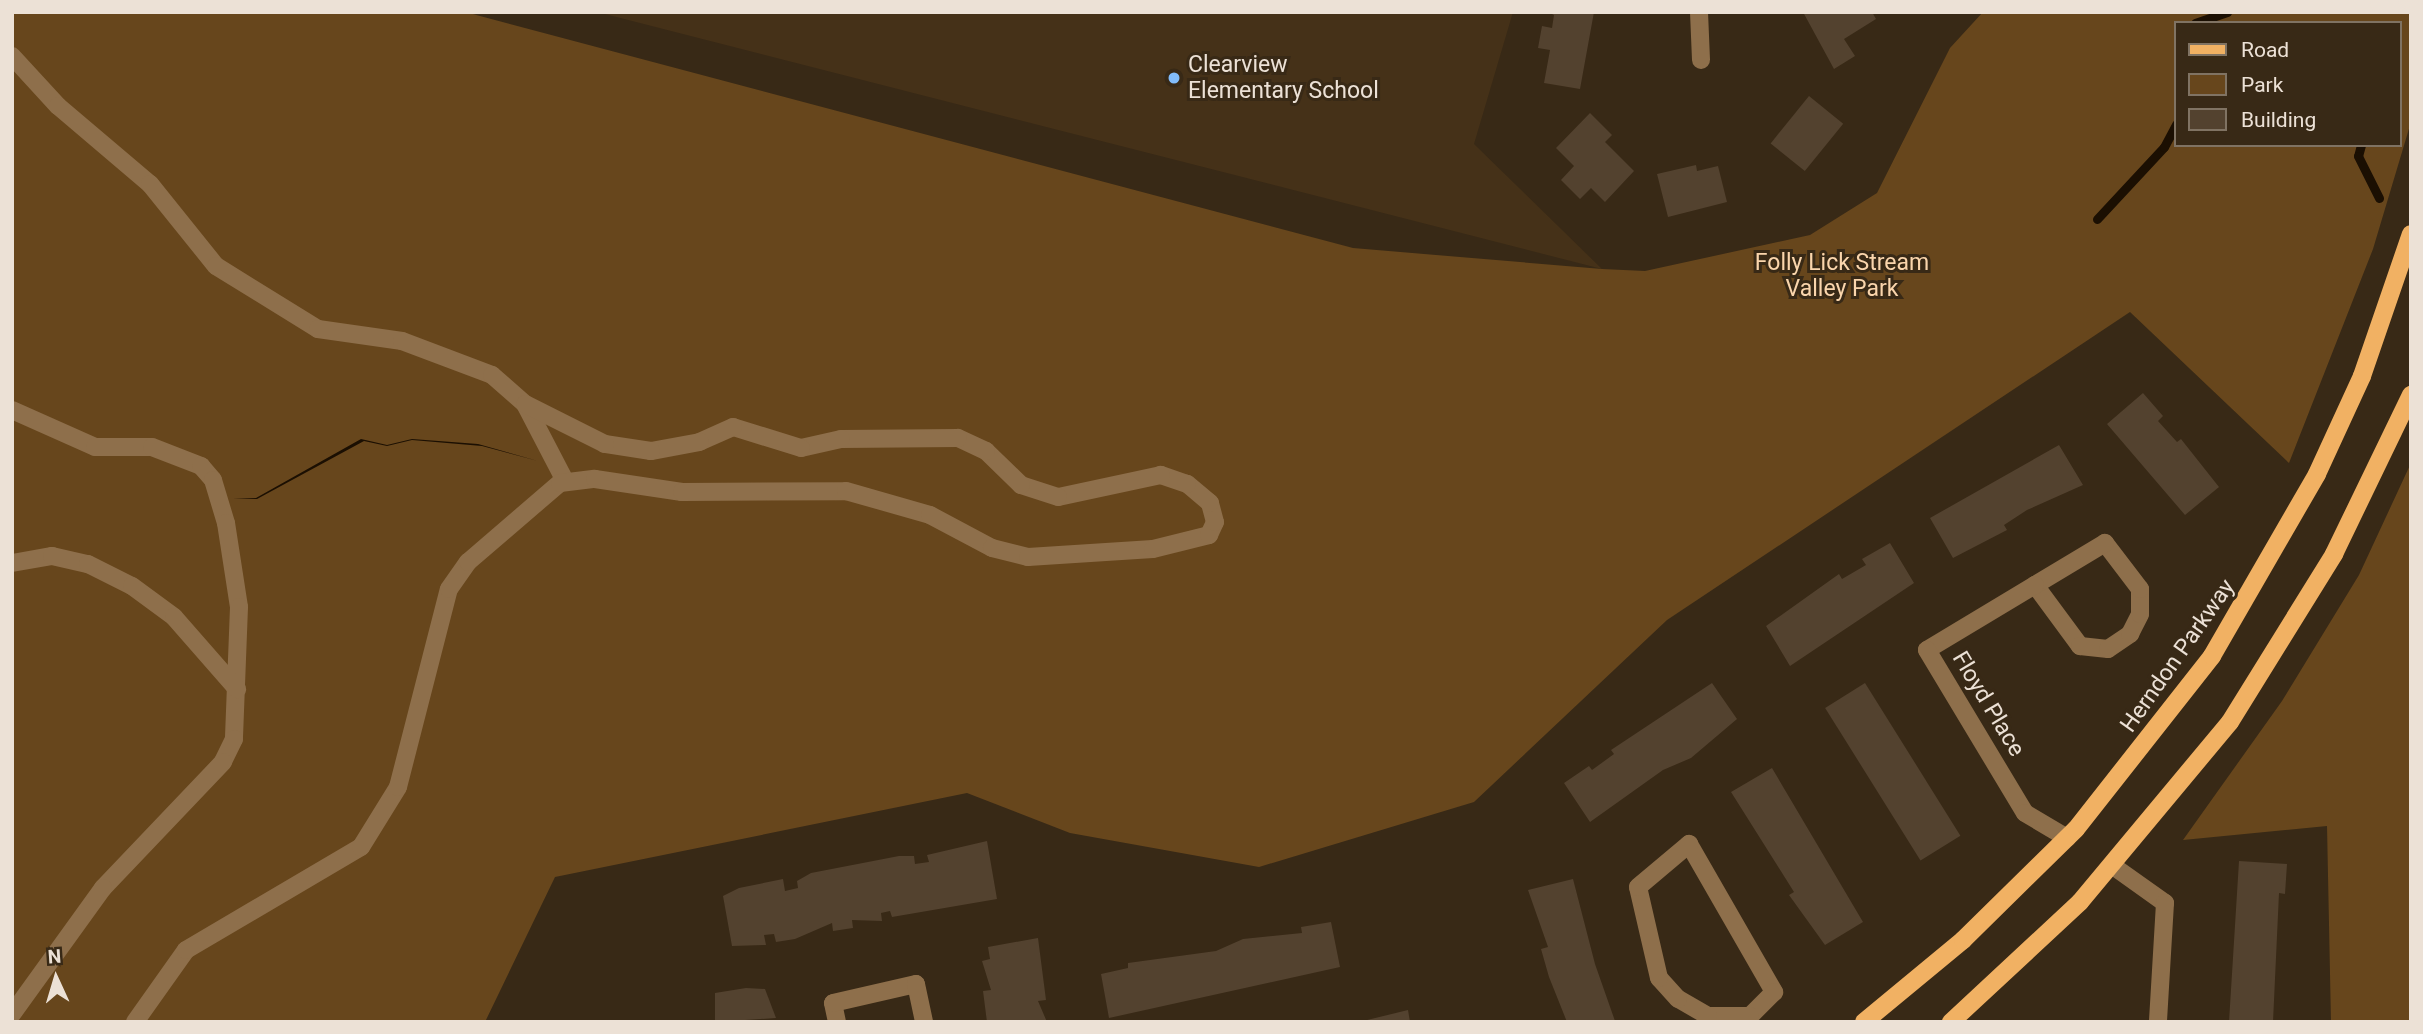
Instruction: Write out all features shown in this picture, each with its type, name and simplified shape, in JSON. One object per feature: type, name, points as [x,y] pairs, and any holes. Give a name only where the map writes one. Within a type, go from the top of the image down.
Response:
[{"type":"main road","name":"Herndon Parkway","points":[[1864,1022],[1962,940],[2067,838],[2148,744],[2261,578],[2362,376],[2411,234]]},
{"type":"main road","points":[[1951,1022],[2113,866],[2194,770],[2283,645],[2411,395]]},
{"type":"street","points":[[1699,12],[1701,60]]},
{"type":"street","points":[[12,56],[58,106],[150,184],[198,250],[238,282],[318,329],[402,341],[459,360],[492,375],[525,404],[605,444],[651,451],[700,442],[733,427],[801,448],[841,439],[958,438],[986,451],[1021,485],[1058,497],[1161,475],[1187,484],[1210,503],[1215,522],[1209,535],[1153,549],[1028,557],[992,548],[930,515],[846,491],[682,492],[595,479],[560,483],[468,562],[449,589],[398,787],[361,847],[186,950],[135,1022]]},
{"type":"street","points":[[525,404],[563,477]]},
{"type":"street","points":[[12,410],[95,447],[152,447],[186,456],[213,480],[235,565],[237,689],[234,739],[223,762],[103,888],[12,1014]]},
{"type":"street","name":"Floyd Place","points":[[2035,585],[2080,646],[2108,649],[2130,634],[2140,614],[2140,589],[2105,543],[2035,585],[1927,650],[2025,813],[2067,838]]},
{"type":"street","points":[[12,563],[52,556],[88,564],[132,586],[174,617],[237,689]]},
{"type":"street","points":[[1689,844],[1774,992],[1752,1019],[1708,1016],[1678,999],[1660,978],[1638,887],[1689,844]]},
{"type":"street","points":[[2113,866],[2165,902],[2158,1022]]},
{"type":"street","points":[[837,1022],[833,1003],[916,984],[924,1022]]},
{"type":"shaded area","name":"Clearview Elementary School","points":[[597,12],[1513,12],[1474,144],[1602,269]]},
{"type":"shaded area","points":[[361,439],[387,445],[412,439],[478,444],[538,461],[482,446],[412,440],[387,446],[364,441],[257,499],[233,499],[256,498]]},
{"type":"green space","name":"Folly Lick Stream Valley Park","points":[[12,12],[465,12],[1353,248],[1645,271],[1810,235],[1877,193],[1950,48],[1983,12],[2411,12],[2411,122],[2373,249],[2289,463],[2130,312],[1667,620],[1474,802],[1259,867],[1070,833],[967,793],[555,877],[485,1022],[12,1022]]},
{"type":"green space","points":[[2411,463],[2411,1022],[2331,1022],[2327,826],[2183,840],[2282,701],[2359,575]]},
{"type":"building","points":[[1548,12],[1594,12],[1580,89],[1544,83],[1550,50],[1538,48],[1542,26],[1552,28],[1554,15]]},
{"type":"building","points":[[1803,12],[1872,12],[1876,19],[1844,39],[1855,56],[1834,69]]},
{"type":"building","points":[[1809,96],[1843,124],[1805,171],[1771,143]]},
{"type":"building","points":[[1590,113],[1612,135],[1605,142],[1634,171],[1605,202],[1591,188],[1580,199],[1561,180],[1574,166],[1556,148]]},
{"type":"building","points":[[1696,165],[1697,171],[1718,166],[1727,202],[1668,217],[1657,174]]},
{"type":"building","points":[[2143,393],[2163,416],[2158,421],[2177,442],[2181,439],[2219,487],[2185,515],[2107,424]]},
{"type":"building","points":[[2059,445],[2083,485],[2027,510],[2004,525],[2007,530],[1953,558],[1930,518]]},
{"type":"building","points":[[1890,543],[1914,583],[1790,666],[1766,626],[1839,574],[1842,579],[1866,565],[1862,559]]},
{"type":"building","points":[[1712,683],[1737,719],[1691,758],[1663,770],[1590,822],[1564,783],[1589,766],[1592,770],[1614,754],[1611,750]]},
{"type":"building","points":[[1865,683],[1960,836],[1921,861],[1825,708]]},
{"type":"building","points":[[1772,768],[1863,922],[1825,945],[1789,895],[1794,892],[1731,792]]},
{"type":"building","points":[[987,841],[997,899],[892,917],[890,911],[881,913],[882,921],[852,920],[853,928],[833,931],[832,923],[795,939],[776,942],[774,934],[764,935],[766,945],[732,946],[723,896],[739,888],[783,879],[785,891],[798,888],[797,881],[811,873],[899,856],[914,856],[915,864],[929,862],[927,855]]},
{"type":"building","points":[[2239,861],[2287,864],[2285,894],[2279,893],[2273,1022],[2229,1022]]},
{"type":"building","points":[[1573,879],[1595,964],[1615,1021],[1567,1022],[1549,977],[1541,949],[1548,947],[1528,890]]},
{"type":"building","points":[[1331,922],[1340,967],[1109,1018],[1101,974],[1128,968],[1128,963],[1216,951],[1243,939],[1302,933],[1301,927]]},
{"type":"building","points":[[1038,938],[1046,1000],[1038,1001],[1047,1022],[987,1022],[983,991],[991,990],[982,961],[990,959],[988,947]]},
{"type":"building","points":[[746,988],[765,989],[776,1018],[715,1022],[715,993]]},
{"type":"building","points":[[1408,1010],[1410,1022],[1363,1022],[1363,1021]]},
{"type":"waterway","points":[[2201,21],[2227,12]]},
{"type":"waterway","points":[[2097,219],[2164,147],[2174,128]]},
{"type":"waterway","points":[[2360,147],[2358,156],[2379,198]]},
{"type":"place","name":"Clearview Elementary School","points":[[1174,78]]}]
